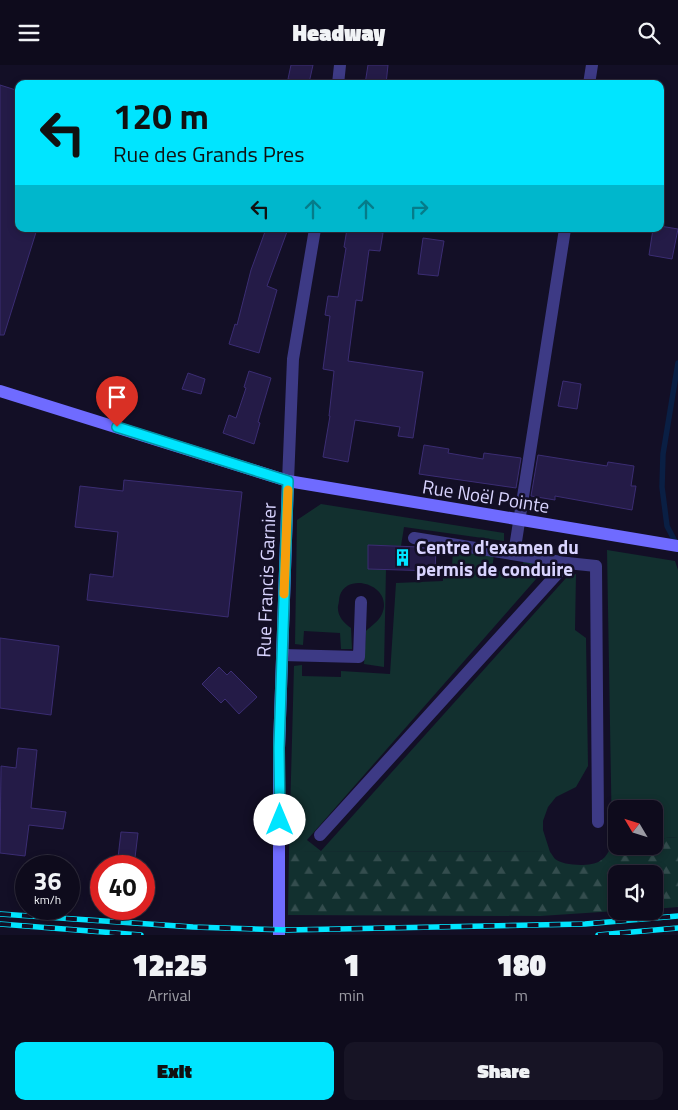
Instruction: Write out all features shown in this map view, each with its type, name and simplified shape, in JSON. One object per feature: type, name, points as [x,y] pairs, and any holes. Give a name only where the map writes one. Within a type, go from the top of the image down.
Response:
[{"type":"street","points":[[338,80],[340,65]]},
{"type":"street","points":[[590,80],[592,65]]},
{"type":"street","name":"Rue Francis Garnier","points":[[279,935],[279,748],[293,359],[314,232]]},
{"type":"street","points":[[514,554],[521,521],[565,232]]},
{"type":"street","name":"Rue Noël Pointe","points":[[0,391],[288,481],[678,546]]},
{"type":"street","points":[[414,539],[596,566],[598,823]]},
{"type":"street","points":[[320,835],[567,563]]},
{"type":"street","points":[[282,655],[359,657],[361,602]]},
{"type":"green space","points":[[321,504],[504,533],[504,541],[404,527],[401,546],[368,545],[368,569],[386,569],[384,667],[364,664],[366,631],[381,617],[384,604],[382,596],[369,585],[352,584],[345,588],[340,596],[339,613],[351,628],[352,649],[341,649],[340,633],[304,631],[303,645],[295,644],[297,520]]},
{"type":"green space","points":[[453,549],[494,555],[492,569],[519,575],[524,560],[551,562],[307,840],[321,851],[566,578],[576,574],[575,630],[586,638],[588,766],[576,787],[556,797],[548,807],[543,821],[543,830],[550,852],[289,851],[294,666],[302,665],[302,676],[341,677],[341,671],[390,674],[396,583],[443,581],[442,566],[452,567]]},
{"type":"green space","points":[[607,550],[675,561],[678,570],[678,837],[663,838],[663,800],[611,800]]},
{"type":"green space","points":[[678,837],[678,907],[663,908],[663,865],[608,865],[608,912],[540,916],[288,915],[289,851],[550,852],[555,859],[564,863],[584,865],[600,861],[608,852],[608,855],[663,855],[663,838]]},
{"type":"building","points":[[291,65],[313,65],[310,80],[288,79]]},
{"type":"building","points":[[368,65],[388,65],[386,80],[366,80]]},
{"type":"building","points":[[0,85],[15,90],[15,232],[36,232],[4,335],[0,335]]},
{"type":"building","points":[[664,227],[678,229],[672,259],[649,255],[653,232],[664,232]]},
{"type":"building","points":[[265,232],[287,232],[267,286],[277,290],[259,353],[229,344],[235,324],[237,325],[251,270]]},
{"type":"building","points":[[346,232],[383,233],[380,251],[369,250],[362,301],[356,300],[348,361],[423,372],[413,438],[398,436],[400,427],[355,420],[348,462],[323,457],[330,416],[334,371],[323,369],[330,316],[325,315],[328,296],[338,297],[346,248],[344,247]]},
{"type":"building","points":[[423,238],[444,241],[438,276],[418,274]]},
{"type":"building","points":[[249,371],[271,378],[258,422],[260,423],[254,444],[223,433],[229,415],[236,418],[246,388],[244,387]]},
{"type":"building","points":[[188,373],[205,379],[201,394],[182,389]]},
{"type":"building","points":[[563,381],[581,384],[577,409],[558,406]]},
{"type":"building","points":[[424,445],[449,449],[448,453],[483,459],[484,453],[521,458],[516,488],[419,474]]},
{"type":"building","points":[[538,455],[607,466],[608,462],[634,466],[631,486],[636,486],[632,510],[555,496],[555,500],[531,496]]},
{"type":"building","points":[[124,480],[242,492],[228,617],[87,600],[90,574],[113,577],[118,532],[75,527],[80,486],[123,491]]},
{"type":"building","name":"Centre d'examen du permis de conduire","points":[[368,545],[419,547],[436,550],[435,571],[368,569]]},
{"type":"building","points":[[0,638],[59,646],[51,715],[0,708]]},
{"type":"building","points":[[219,667],[227,675],[231,671],[257,697],[239,714],[225,699],[221,703],[202,684]]},
{"type":"building","points":[[18,748],[37,750],[31,808],[66,812],[63,829],[29,825],[25,855],[0,853],[1,766],[16,768]]},
{"type":"building","points":[[121,832],[138,833],[135,855],[118,855]]},
{"type":"waterway","points":[[677,545],[667,526],[662,487],[663,454],[678,363]]},
{"type":"railway","points":[[0,914],[193,927],[288,930],[585,924],[678,916]]},
{"type":"railway","points":[[0,924],[141,935]]},
{"type":"railway","points":[[598,935],[678,928]]},
{"type":"slow traffic","points":[[284,594],[288,490]]},
{"type":"place","name":"Centre d'examen du permis de conduire","points":[[402,558]]},
{"type":"route","points":[[117,427],[288,481],[279,748],[280,820]]}]
